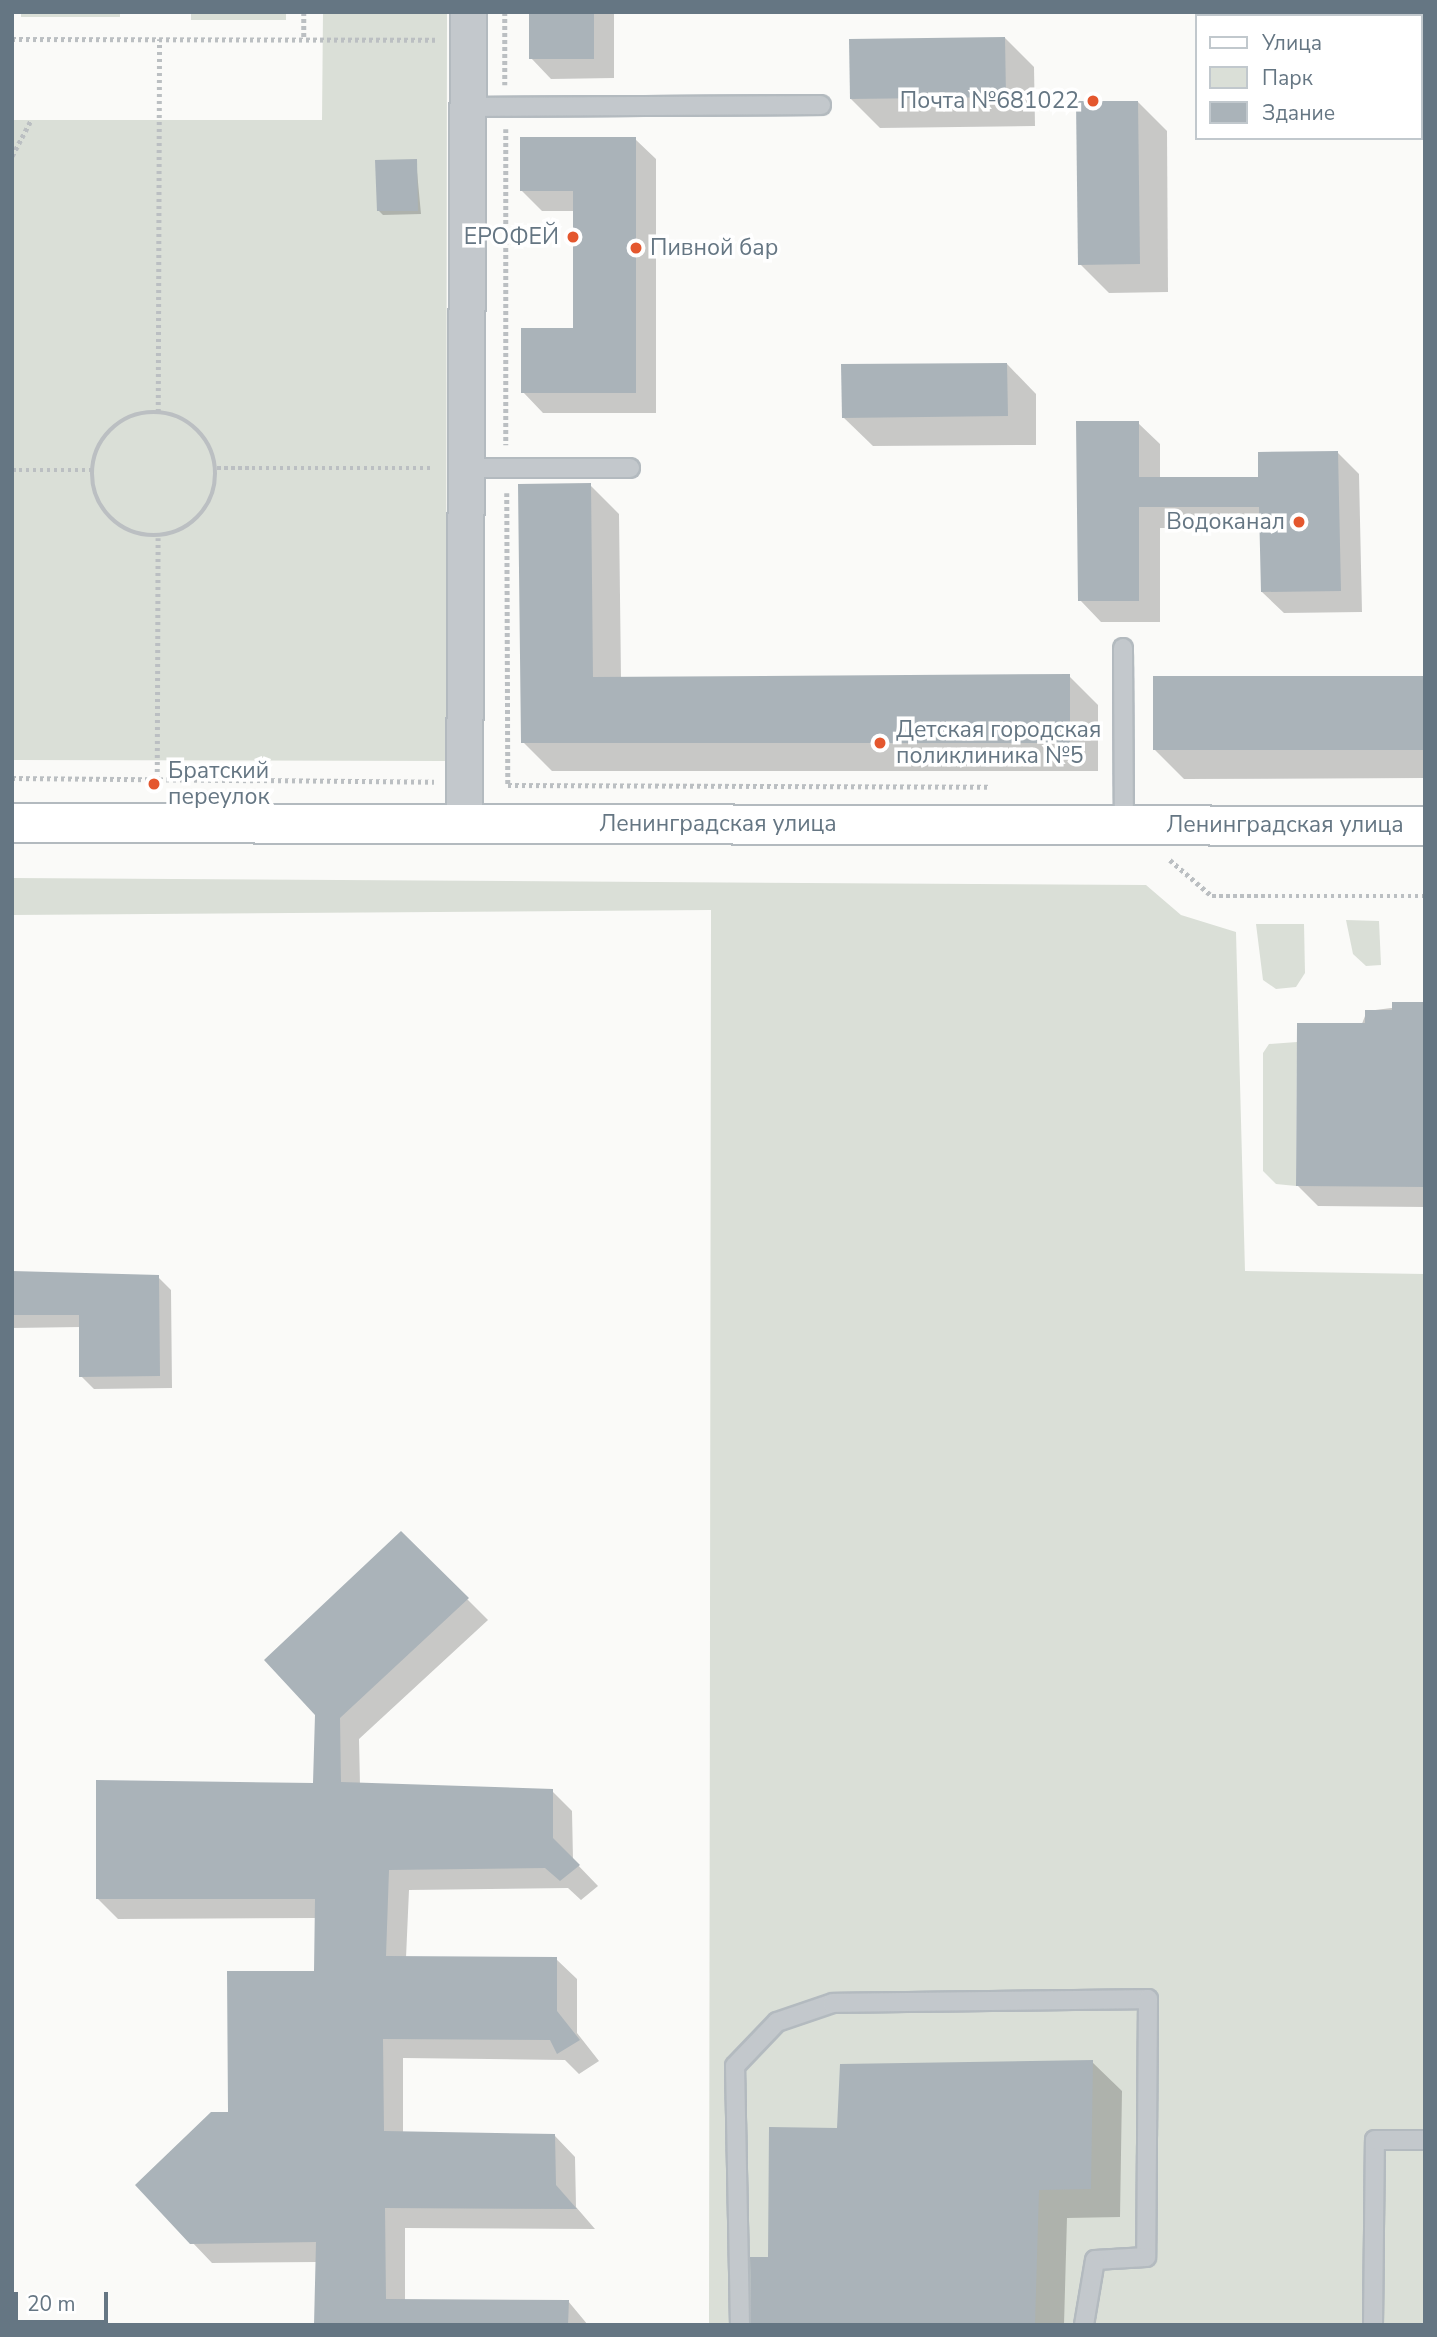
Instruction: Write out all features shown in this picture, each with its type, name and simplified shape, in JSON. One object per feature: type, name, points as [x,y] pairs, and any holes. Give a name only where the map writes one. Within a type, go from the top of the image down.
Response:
[{"type":"main road","name":"Ленинградская улица","points":[[12,823],[1425,826]]},
{"type":"street","points":[[464,824],[465,782],[451,468],[468,107],[468,12]]},
{"type":"lane","points":[[468,107],[821,105]]},
{"type":"lane","points":[[451,468],[630,468]]},
{"type":"lane","points":[[1123,648],[1124,825]]},
{"type":"lane","points":[[740,2325],[735,2066],[778,2022],[833,2003],[1149,1999],[1146,2257],[1095,2260],[1084,2325]]},
{"type":"lane","points":[[1373,2325],[1375,2140],[1425,2140]]},
{"type":"path","points":[[304,12],[304,39]]},
{"type":"path","points":[[505,12],[508,785]]},
{"type":"path","points":[[12,39],[447,40]]},
{"type":"path","points":[[158,412],[159,39]]},
{"type":"path","points":[[12,156],[31,120]]},
{"type":"path","points":[[158,412],[192,425],[217,468],[202,513],[158,538],[114,522],[98,501],[92,470],[109,430],[134,415],[158,412]]},
{"type":"path","points":[[217,468],[451,468]]},
{"type":"path","points":[[12,470],[92,470]]},
{"type":"path","points":[[157,779],[158,538]]},
{"type":"path","points":[[12,778],[465,782],[508,785],[1001,787]]},
{"type":"green space","points":[[21,12],[120,12],[120,17],[21,17]]},
{"type":"green space","points":[[191,12],[286,12],[286,20],[191,20]]},
{"type":"green space","points":[[323,12],[447,12],[446,761],[12,760],[12,120],[322,120]]},
{"type":"green space","points":[[12,878],[1146,885],[1181,915],[1236,932],[1245,1271],[1425,1274],[1425,2325],[709,2325],[711,910],[12,915]]},
{"type":"green space","points":[[1346,920],[1379,921],[1381,965],[1366,966],[1353,954]]},
{"type":"green space","points":[[1256,924],[1304,924],[1305,973],[1296,987],[1276,989],[1263,980]]},
{"type":"green space","points":[[1297,1042],[1296,1186],[1276,1184],[1263,1171],[1263,1053],[1269,1044]]},
{"type":"building","points":[[529,12],[594,12],[594,59],[529,59]]},
{"type":"building","points":[[1005,37],[1006,97],[850,99],[849,39]]},
{"type":"building","points":[[1076,101],[1138,101],[1140,264],[1078,265]]},
{"type":"building","points":[[520,137],[636,137],[636,393],[521,393],[521,328],[573,328],[573,191],[520,191]]},
{"type":"building","points":[[417,159],[418,211],[377,211],[375,160]]},
{"type":"building","points":[[1007,363],[1008,416],[842,418],[841,364]]},
{"type":"building","points":[[1076,421],[1139,421],[1139,477],[1258,477],[1258,452],[1338,451],[1341,591],[1261,592],[1259,507],[1139,507],[1139,601],[1078,601]]},
{"type":"building","points":[[591,483],[593,677],[1070,674],[1070,743],[521,743],[518,484]]},
{"type":"building","points":[[1153,676],[1425,676],[1425,750],[1153,750]]},
{"type":"building","points":[[1392,1002],[1425,1002],[1425,1187],[1296,1186],[1297,1023],[1365,1023],[1365,1010],[1392,1010]]},
{"type":"building","points":[[12,1271],[159,1275],[160,1376],[79,1377],[79,1315],[12,1315]]},
{"type":"building","points":[[401,1531],[469,1598],[340,1718],[341,1782],[553,1789],[553,1838],[580,1865],[560,1881],[545,1868],[389,1870],[386,1956],[557,1957],[557,2011],[580,2040],[557,2054],[550,2040],[383,2039],[384,2131],[555,2134],[556,2185],[577,2209],[385,2208],[386,2299],[569,2300],[568,2325],[314,2325],[316,2242],[190,2244],[135,2185],[211,2112],[228,2112],[227,1971],[314,1971],[315,1899],[96,1899],[96,1780],[313,1783],[315,1715],[264,1660]]},
{"type":"building","points":[[1093,2060],[1091,2189],[1039,2190],[1035,2325],[751,2325],[750,2257],[768,2257],[769,2127],[837,2128],[840,2064]]},
{"type":"place","name":"Почта №681022","points":[[1093,101]]},
{"type":"place","name":"ЕРОФЕЙ","points":[[573,237]]},
{"type":"place","name":"Пивной бар","points":[[636,248]]},
{"type":"place","name":"Водоканал","points":[[1299,522]]},
{"type":"place","name":"Детская городская поликлиника №5","points":[[880,743]]},
{"type":"place","name":"Братский переулок","points":[[154,784]]}]
